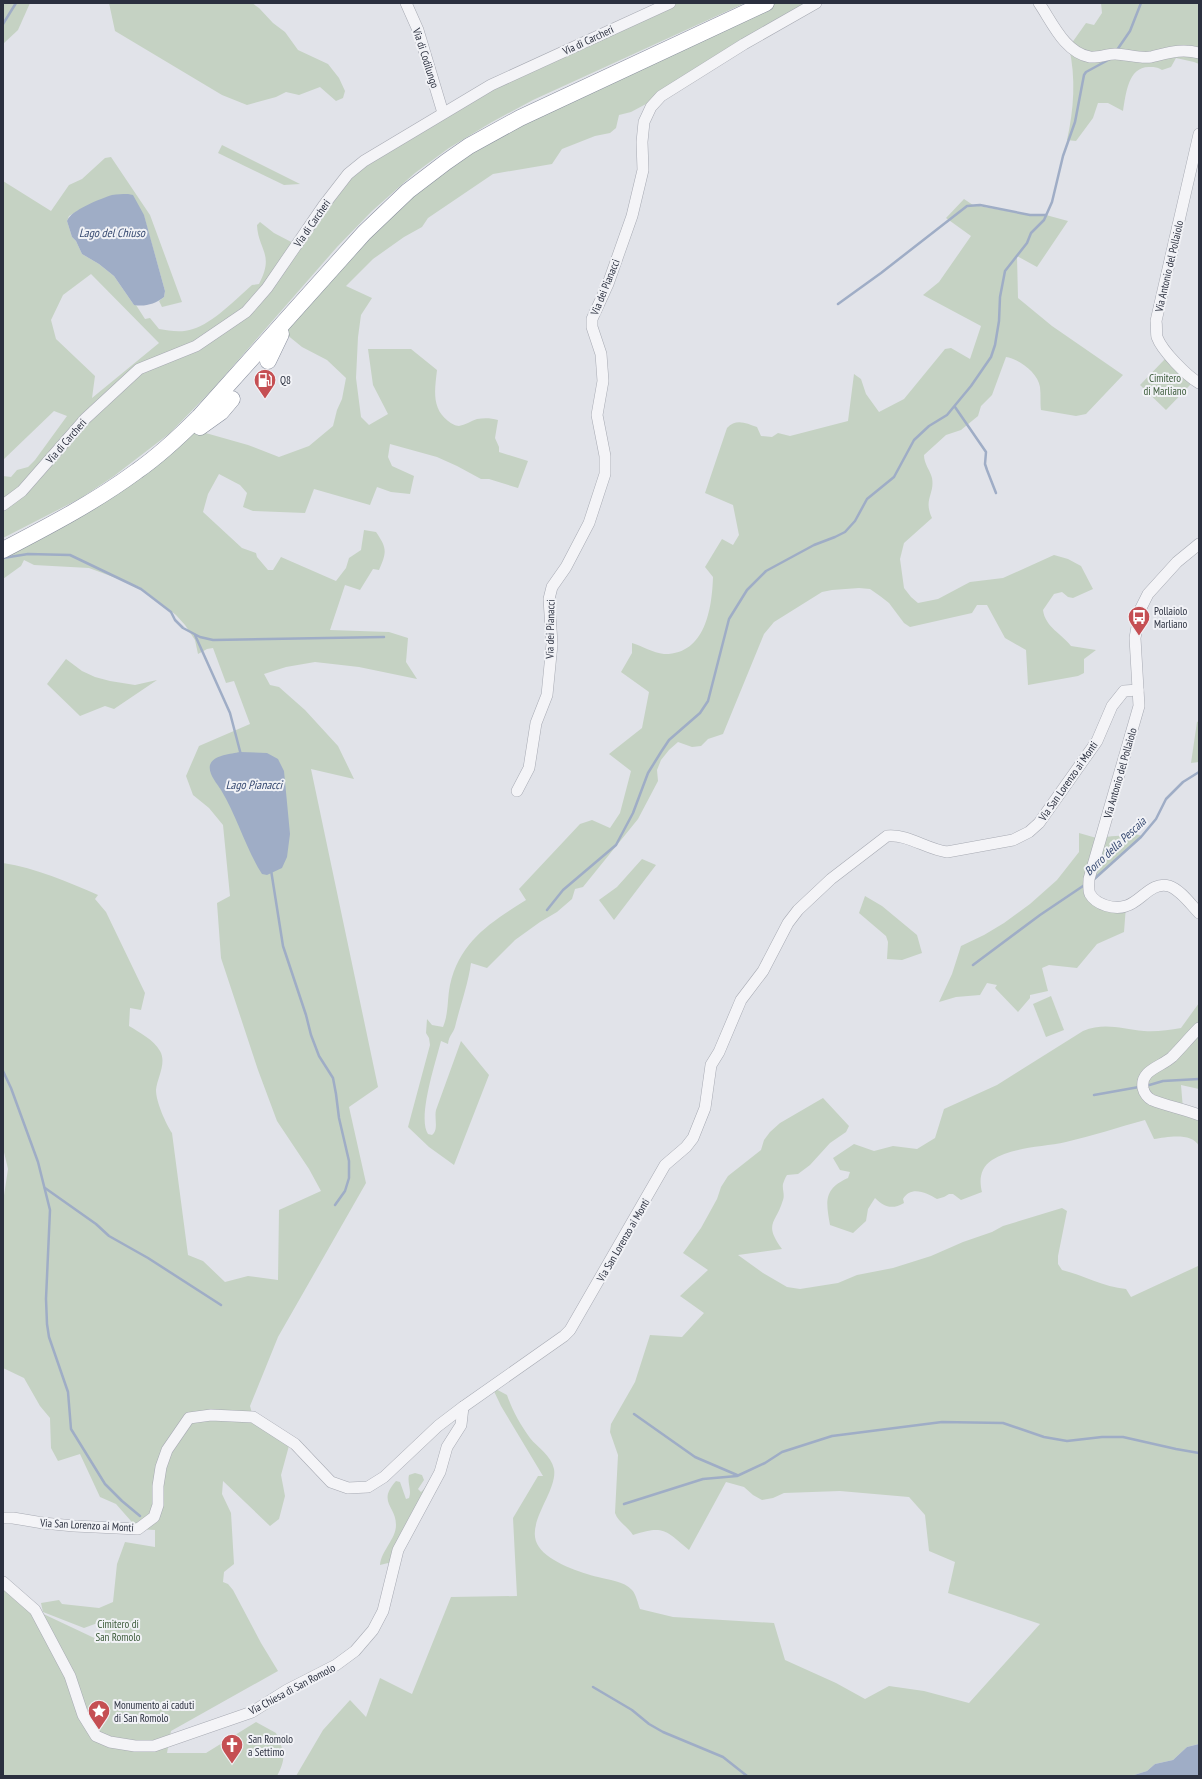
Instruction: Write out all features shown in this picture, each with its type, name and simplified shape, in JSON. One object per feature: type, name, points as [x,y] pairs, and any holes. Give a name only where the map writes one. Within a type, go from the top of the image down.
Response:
[{"type":"highway","points":[[3,538],[81,498],[114,476],[170,433],[212,390],[332,253],[372,211],[415,173],[449,148],[492,122],[533,100],[744,3]]},
{"type":"highway","points":[[3,550],[79,510],[123,482],[151,461],[200,417],[378,218],[408,191],[469,146],[544,106],[766,3]]},
{"type":"highway","points":[[268,361],[296,308]]},
{"type":"highway","points":[[123,482],[145,472],[204,422],[221,412],[232,399]]},
{"type":"street","name":"Via di Codilungo","points":[[406,3],[418,30],[444,113]]},
{"type":"street","name":"Via di Carcheri","points":[[3,505],[22,491],[85,418],[139,369],[196,346],[246,312],[268,288],[324,205],[348,174],[364,161],[491,85],[670,3]]},
{"type":"street","name":"Via dei Pianacci","points":[[517,791],[529,768],[536,723],[546,695],[552,644],[549,599],[552,587],[566,567],[590,523],[605,474],[605,456],[598,416],[603,381],[601,361],[592,319],[608,284],[632,216],[643,170],[642,142],[644,122],[651,107],[660,96],[744,44],[816,3]]},
{"type":"street","points":[[1039,3],[1069,47],[1079,54],[1092,57],[1114,54],[1149,57],[1174,50],[1191,50],[1199,53]]},
{"type":"street","name":"Via Antonio del Pollaiolo","points":[[1199,134],[1156,321],[1157,337],[1164,349],[1191,379],[1199,383]]},
{"type":"street","name":"Via Antonio del Pollaiolo","points":[[1199,544],[1177,562],[1148,594],[1140,610],[1135,638],[1139,706],[1089,879],[1090,894],[1096,901],[1109,907],[1126,906],[1151,888],[1168,886],[1176,890],[1199,913]]},
{"type":"street","name":"Via San Lorenzo ai Monti","points":[[3,1518],[13,1518],[43,1524],[138,1529],[154,1517],[158,1505],[158,1486],[161,1467],[167,1450],[188,1418],[210,1415],[253,1417],[295,1444],[331,1482],[348,1488],[368,1487],[384,1477],[438,1426],[564,1336],[570,1330],[665,1165],[686,1147],[693,1138],[705,1108],[711,1065],[719,1052],[741,1000],[763,971],[788,923],[798,910],[831,879],[888,836],[895,835],[935,850],[947,852],[1013,840],[1025,834],[1039,823],[1097,741],[1116,700],[1124,691],[1138,690]]},
{"type":"street","points":[[1199,1028],[1172,1057],[1150,1070],[1143,1079],[1143,1090],[1151,1099],[1199,1115]]},
{"type":"street","name":"Via Chiesa di San Romolo","points":[[3,1582],[35,1610],[70,1676],[83,1715],[96,1736],[110,1742],[135,1746],[154,1746],[252,1712],[287,1690],[336,1665],[355,1651],[373,1630],[383,1611],[398,1550],[440,1472],[447,1447],[461,1425],[463,1407]]},
{"type":"green space","points":[[3,3],[30,3],[18,30],[3,44]]},
{"type":"green space","points":[[109,3],[252,3],[285,32],[298,50],[328,64],[339,78],[345,91],[343,98],[336,101],[320,87],[299,95],[286,92],[276,97],[247,105],[222,95],[115,31]]},
{"type":"green space","points":[[670,3],[745,3],[533,100],[492,122],[449,148],[415,173],[372,211],[337,247],[212,390],[170,433],[114,476],[81,498],[3,538],[3,476],[11,477],[17,470],[28,467],[35,460],[67,416],[54,411],[3,460],[3,181],[51,211],[69,185],[82,179],[105,158],[111,157],[150,215],[182,302],[162,307],[159,301],[164,297],[165,291],[144,216],[79,210],[69,216],[67,221],[72,237],[76,241],[82,254],[99,264],[114,276],[145,319],[150,318],[159,329],[185,331],[208,322],[252,285],[259,284],[266,266],[266,259],[258,233],[257,225],[260,222],[274,233],[297,245],[348,174],[491,85]],"holes":[[[91,274],[159,343],[92,398],[95,376],[56,339],[51,320],[63,295]]]},
{"type":"green space","name":"Cimitero di San Romolo","points":[[766,3],[816,3],[661,96],[631,112],[619,115],[616,128],[610,133],[595,136],[562,149],[552,164],[493,174],[428,218],[422,227],[404,237],[373,259],[346,286],[372,298],[361,315],[358,337],[356,378],[361,417],[369,425],[388,414],[373,385],[368,349],[411,349],[437,370],[435,398],[439,410],[448,421],[459,426],[477,419],[488,418],[498,420],[495,438],[499,447],[499,452],[528,461],[518,488],[489,479],[481,479],[437,457],[390,444],[388,457],[392,466],[414,476],[410,494],[391,492],[377,487],[370,505],[314,489],[305,513],[253,511],[243,507],[247,493],[240,485],[219,474],[208,494],[203,512],[242,548],[256,553],[257,557],[268,570],[273,570],[281,557],[336,581],[346,568],[349,558],[361,550],[364,530],[376,532],[385,550],[379,570],[373,569],[360,590],[345,585],[330,630],[389,632],[408,638],[406,662],[417,679],[359,667],[315,662],[286,667],[264,674],[270,685],[279,687],[305,710],[338,746],[354,779],[311,769],[378,1087],[349,1107],[366,1183],[278,1337],[250,1406],[253,1417],[290,1442],[281,1475],[285,1496],[279,1519],[270,1526],[223,1481],[222,1494],[231,1513],[234,1564],[224,1572],[223,1582],[228,1584],[233,1590],[261,1643],[278,1671],[171,1731],[167,1753],[206,1753],[256,1722],[276,1733],[281,1745],[283,1759],[277,1776],[3,1776],[3,1582],[35,1610],[107,1644],[103,1621],[84,1628],[43,1612],[41,1603],[59,1600],[62,1604],[99,1608],[113,1602],[117,1564],[125,1542],[155,1547],[155,1530],[138,1529],[116,1504],[100,1497],[80,1454],[58,1461],[51,1448],[50,1418],[40,1406],[24,1378],[3,1368],[3,1202],[8,1169],[3,1148],[3,863],[40,872],[98,895],[95,899],[106,912],[145,993],[141,1010],[130,1008],[129,1026],[154,1043],[162,1056],[162,1065],[156,1095],[162,1113],[172,1133],[188,1255],[203,1261],[225,1282],[248,1276],[278,1280],[279,1210],[321,1191],[309,1169],[277,1121],[258,1070],[221,958],[217,903],[230,896],[223,825],[209,808],[193,795],[186,776],[199,746],[250,724],[234,681],[226,683],[213,648],[207,649],[198,654],[195,640],[185,625],[176,615],[140,587],[89,568],[34,565],[24,560],[21,566],[3,579],[3,550],[195,430],[248,445],[279,457],[309,446],[333,426],[337,410],[342,399],[346,378],[327,360],[302,347],[286,334],[296,308],[446,162]],"holes":[[[210,771],[282,868],[227,799]]]},
{"type":"green space","points":[[1101,3],[1199,3],[1199,64],[1176,58],[1171,67],[1162,70],[1156,67],[1150,67],[1137,71],[1129,82],[1123,111],[1108,103],[1098,103],[1093,118],[1076,141],[1067,140],[1073,105],[1073,70],[1069,47],[1086,23],[1094,25],[1102,13]]},
{"type":"green space","points":[[222,145],[300,184],[284,185],[218,153]]},
{"type":"green space","points":[[964,199],[973,205],[1030,215],[1046,215],[1068,221],[1037,267],[1017,256],[1018,298],[1052,326],[1123,375],[1086,414],[1076,416],[1041,410],[1040,387],[1036,377],[1022,364],[1006,357],[992,395],[981,406],[978,416],[961,430],[946,435],[924,455],[932,478],[929,506],[932,518],[904,543],[900,559],[904,588],[918,603],[938,599],[970,582],[1003,578],[1054,555],[1068,559],[1081,566],[1093,589],[1073,598],[1068,597],[1062,592],[1054,594],[1043,610],[1044,616],[1050,626],[1071,646],[1096,650],[1084,659],[1084,673],[1078,676],[1028,685],[1026,650],[1005,638],[987,605],[977,605],[972,613],[910,627],[904,623],[889,603],[870,589],[859,588],[832,590],[822,592],[774,622],[764,634],[723,734],[708,739],[701,746],[692,747],[678,742],[669,750],[661,760],[657,770],[658,781],[638,819],[583,887],[575,889],[572,899],[557,912],[515,940],[487,968],[471,963],[454,1029],[448,1044],[441,1041],[428,1089],[426,1103],[425,1126],[428,1134],[432,1135],[436,1127],[436,1110],[461,1041],[489,1075],[454,1165],[429,1147],[408,1127],[430,1045],[429,1038],[426,1033],[427,1019],[432,1025],[443,1027],[447,1011],[450,985],[461,956],[478,935],[489,925],[526,900],[519,889],[580,824],[592,820],[610,828],[620,813],[631,771],[609,754],[642,728],[649,692],[621,672],[632,653],[632,643],[664,654],[678,652],[689,647],[697,639],[704,628],[711,603],[713,577],[705,567],[722,539],[733,545],[739,535],[733,505],[705,493],[727,428],[734,423],[741,422],[757,427],[761,436],[772,437],[778,433],[790,436],[848,421],[854,374],[861,379],[866,394],[879,412],[904,399],[945,349],[951,348],[970,359],[981,326],[923,295],[939,282],[971,236],[946,218]]},
{"type":"green space","name":"Cimitero di Marliano","points":[[1165,359],[1191,384],[1166,410],[1140,385]]},
{"type":"green space","points":[[66,659],[82,671],[95,677],[110,681],[135,685],[157,680],[114,709],[105,706],[80,716],[47,684]]},
{"type":"green space","points":[[1199,721],[1199,762],[1191,763],[1197,722]]},
{"type":"green space","points":[[1079,833],[1100,839],[1131,833],[1143,836],[1096,879],[1089,883],[1096,901],[1126,906],[1124,932],[1097,944],[1077,968],[1049,965],[1042,968],[1048,991],[1030,995],[1030,998],[1018,1012],[995,988],[997,985],[987,983],[980,995],[956,997],[939,1002],[952,974],[961,946],[1004,923],[1030,904],[1057,880],[1079,852]]},
{"type":"green space","points":[[642,859],[656,865],[614,920],[599,900],[617,887]]},
{"type":"green space","points":[[865,896],[882,906],[917,935],[922,953],[902,960],[887,959],[888,942],[886,936],[859,913]]},
{"type":"green space","points":[[1051,996],[1064,1030],[1046,1037],[1033,1004]]},
{"type":"green space","points":[[1199,1003],[1199,1089],[1181,1085],[1183,1109],[1199,1115],[1199,1146],[1191,1139],[1179,1136],[1154,1139],[1145,1120],[1076,1140],[1009,1152],[992,1160],[985,1167],[981,1174],[982,1192],[961,1200],[953,1194],[937,1199],[929,1194],[915,1191],[906,1195],[903,1199],[904,1203],[892,1207],[882,1204],[875,1198],[868,1209],[866,1221],[853,1233],[830,1225],[827,1203],[828,1197],[834,1187],[848,1178],[850,1172],[840,1170],[833,1158],[854,1144],[874,1151],[893,1146],[917,1149],[935,1138],[944,1109],[997,1085],[1083,1031],[1099,1027],[1149,1031],[1162,1031],[1181,1028]]},
{"type":"green space","points":[[823,1098],[849,1126],[846,1132],[830,1143],[810,1165],[798,1174],[787,1175],[783,1184],[784,1198],[772,1228],[773,1234],[782,1249],[738,1255],[763,1273],[787,1287],[800,1289],[838,1283],[857,1275],[893,1268],[931,1256],[963,1242],[992,1232],[1003,1226],[1062,1208],[1067,1211],[1058,1256],[1058,1264],[1062,1270],[1110,1286],[1126,1289],[1131,1297],[1198,1266],[1199,1744],[1187,1747],[1173,1760],[1155,1764],[1147,1771],[1131,1776],[296,1776],[323,1730],[350,1700],[366,1717],[380,1678],[412,1694],[451,1597],[517,1596],[513,1518],[538,1476],[543,1476],[501,1406],[492,1387],[507,1395],[523,1428],[547,1456],[554,1469],[554,1478],[551,1488],[535,1529],[535,1538],[539,1547],[550,1557],[574,1570],[629,1587],[635,1594],[640,1609],[673,1617],[774,1623],[785,1660],[836,1683],[865,1699],[889,1686],[924,1691],[969,1703],[1040,1624],[948,1593],[955,1562],[929,1551],[925,1515],[909,1497],[840,1491],[784,1493],[773,1498],[762,1500],[753,1495],[744,1487],[726,1482],[689,1550],[664,1531],[651,1530],[633,1535],[618,1519],[615,1513],[618,1455],[610,1432],[611,1424],[635,1382],[650,1335],[682,1337],[704,1313],[680,1296],[708,1270],[683,1253],[701,1228],[728,1176],[761,1150],[764,1140],[780,1123]]},
{"type":"green space","points":[[415,1473],[422,1475],[424,1480],[418,1489],[421,1492],[432,1476],[395,1564],[388,1563],[380,1565],[383,1555],[394,1535],[396,1525],[389,1504],[388,1494],[396,1481],[400,1482],[406,1499],[409,1498],[409,1475]]},
{"type":"water","name":"Lago del Chiuso","points":[[112,195],[133,195],[144,215],[165,291],[164,297],[146,305],[134,305],[114,276],[99,264],[82,254],[76,241],[72,237],[67,221],[74,213],[94,202]]},
{"type":"water","name":"Lago Pianacci","points":[[240,752],[267,753],[278,759],[284,771],[290,834],[287,857],[282,868],[267,875],[262,874],[256,864],[227,800],[210,772],[210,765],[218,757]]},
{"type":"water","points":[[1199,1744],[1199,1776],[1131,1776],[1147,1771],[1155,1764],[1173,1760],[1187,1747]]},
{"type":"waterway","points":[[3,24],[16,3]]},
{"type":"waterway","points":[[1117,50],[1130,31],[1141,3]]},
{"type":"waterway","points":[[547,910],[563,890],[616,845],[633,813],[648,773],[661,752],[669,740],[700,713],[708,701],[729,619],[747,590],[766,571],[814,545],[845,532],[855,521],[867,499],[894,477],[914,440],[929,426],[947,415],[971,386],[991,357],[995,345],[999,321],[1000,297],[1005,271],[1027,243],[1031,233],[1044,220],[1052,202],[1063,156],[1075,122],[1084,75],[1086,72],[1110,59]]},
{"type":"waterway","points":[[838,304],[881,273],[967,206],[980,205],[1030,215],[1046,215]]},
{"type":"waterway","points":[[955,407],[986,452],[985,464],[996,493]]},
{"type":"waterway","points":[[3,558],[28,554],[70,555],[141,589],[171,612],[175,620],[183,628],[200,637],[213,640],[384,637]]},
{"type":"waterway","points":[[195,635],[230,713],[241,755]]},
{"type":"waterway","name":"Borro della Pescaia","points":[[1092,881],[1141,837],[1156,819],[1166,799],[1183,782],[1199,772]]},
{"type":"waterway","points":[[271,870],[283,946],[306,1015],[311,1035],[319,1056],[333,1078],[339,1118],[349,1161],[349,1178],[345,1191],[335,1205]]},
{"type":"waterway","name":"Borro della Pescaia","points":[[973,965],[1040,915],[1086,884]]},
{"type":"waterway","points":[[3,1071],[11,1088],[38,1162],[50,1210],[46,1299],[47,1324],[49,1337],[68,1392],[71,1429],[105,1484],[140,1516]]},
{"type":"waterway","points":[[1146,1086],[1163,1081],[1199,1079]]},
{"type":"waterway","points":[[1094,1095],[1139,1087]]},
{"type":"waterway","points":[[45,1188],[96,1224],[109,1236],[148,1258],[221,1305]]},
{"type":"waterway","points":[[634,1414],[695,1457],[737,1475]]},
{"type":"waterway","points":[[624,1504],[703,1479],[737,1476],[765,1463],[782,1452],[832,1436],[942,1422],[1003,1423],[1044,1437],[1067,1441],[1102,1437],[1123,1437],[1199,1453]]},
{"type":"waterway","points":[[593,1687],[632,1710],[649,1724],[663,1732],[723,1757],[747,1776]]},
{"type":"place","name":"Q8","points":[[265,400]]},
{"type":"place","name":"Pollaiolo Marliano","points":[[1139,636]]},
{"type":"place","name":"Monumento ai caduti di San Romolo","points":[[99,1730]]},
{"type":"place","name":"San Romolo a Settimo","points":[[232,1764]]}]
